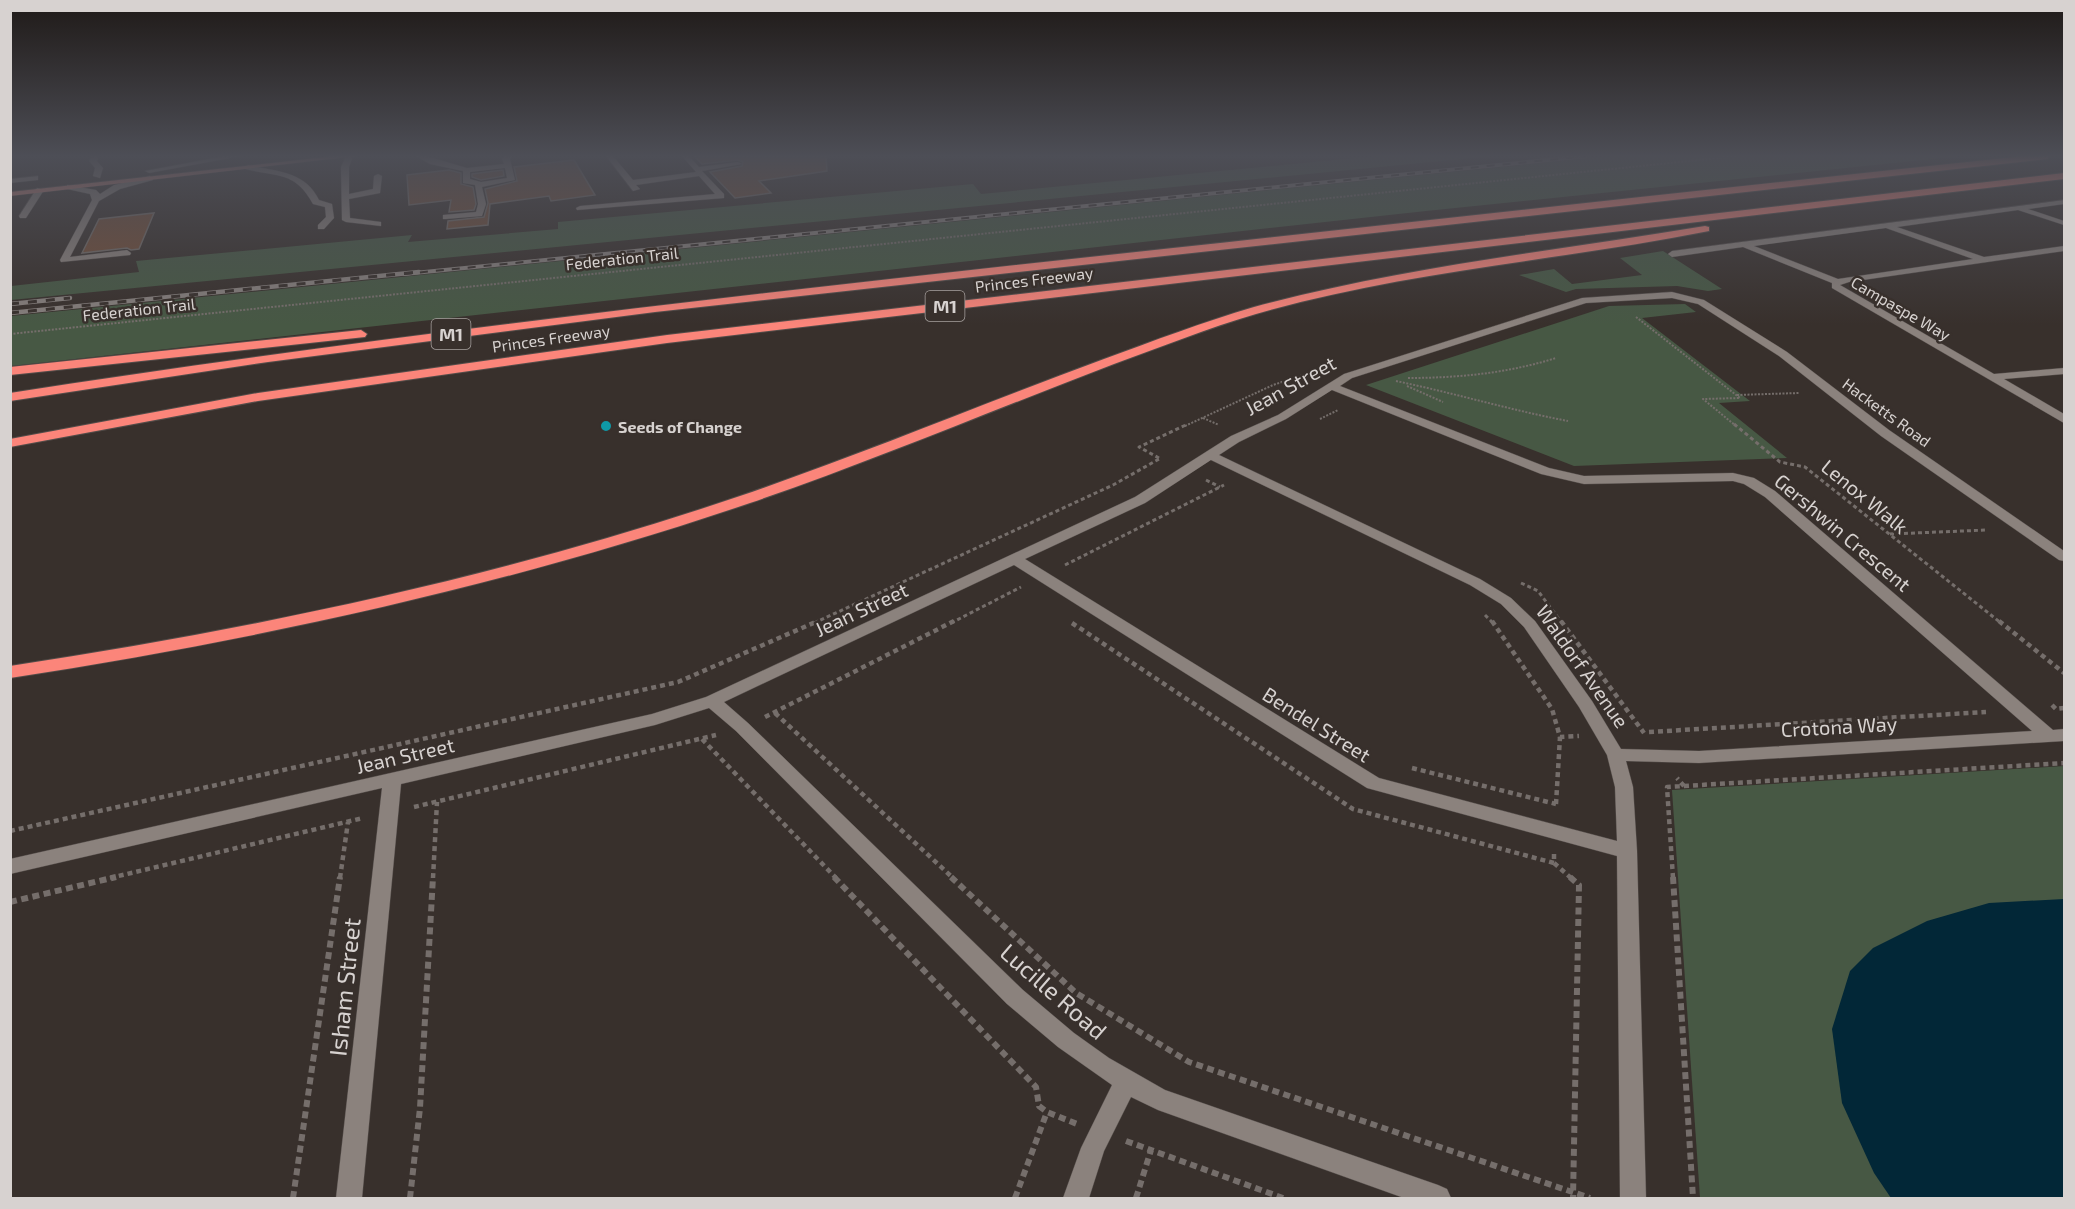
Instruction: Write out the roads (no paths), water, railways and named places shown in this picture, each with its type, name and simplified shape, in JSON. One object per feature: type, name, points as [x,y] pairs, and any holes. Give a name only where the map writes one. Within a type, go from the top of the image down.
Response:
[{"type":"highway","name":"Princes Freeway","points":[[10,397],[408,339],[894,282],[1531,212]]},
{"type":"highway","name":"Princes Freeway","points":[[10,442],[258,397],[656,340],[1752,212]]},
{"type":"highway","points":[[10,672],[165,648],[285,625],[406,599],[523,568],[749,498],[1158,344],[1251,312],[1318,293],[1793,212]]},
{"type":"highway","points":[[10,373],[520,317],[894,282]]},
{"type":"street","points":[[23,216],[25,212]]},
{"type":"street","points":[[89,212],[64,260],[127,252]]},
{"type":"street","points":[[321,227],[330,218],[330,212]]},
{"type":"street","points":[[346,212],[346,220],[378,224]]},
{"type":"street","points":[[446,217],[479,212]]},
{"type":"street","points":[[1672,254],[1982,212]]},
{"type":"street","points":[[2030,212],[2064,223]]},
{"type":"street","points":[[1885,225],[1984,260]]},
{"type":"street","points":[[1743,244],[1837,282]]},
{"type":"street","name":"Campaspe Way","points":[[2064,249],[1837,282],[1835,286],[2064,419]]},
{"type":"street","name":"Jean Street","points":[[10,867],[655,718],[712,701],[1140,500],[1235,439],[1296,409],[1330,387],[1367,369],[1585,300],[1672,295],[1690,297]]},
{"type":"street","name":"Hacketts Road","points":[[1690,297],[1765,343],[1885,433],[2064,556]]},
{"type":"street","points":[[1991,377],[2064,371]]},
{"type":"street","name":"Gershwin Crescent","points":[[1330,387],[1545,471],[1573,479],[1721,476],[1749,481],[1770,494],[2020,710],[2057,735]]},
{"type":"street","name":"Waldorf Avenue","points":[[1210,455],[1475,582],[1506,601],[1530,624],[1605,734],[1616,755],[1624,787],[1633,1198]]},
{"type":"street","name":"Bendel Street","points":[[1016,560],[1373,783],[1627,852]]},
{"type":"street","name":"Lucille Road","points":[[712,701],[742,727],[1041,1022],[1082,1054],[1125,1083],[1200,1116],[1438,1198]]},
{"type":"street","name":"Crotona Way","points":[[1616,755],[1699,757],[2057,735]]},
{"type":"street","name":"Isham Street","points":[[349,1198],[392,780]]},
{"type":"street","points":[[1076,1198],[1100,1133],[1125,1083]]},
{"type":"water","points":[[2064,899],[2064,1198],[1891,1198],[1874,1173],[1842,1103],[1832,1029],[1850,971],[1873,948],[1927,921],[1989,903]]},
{"type":"railway","points":[[404,274],[1022,212]]},
{"type":"railway","points":[[10,313],[419,272]]},
{"type":"railway","points":[[10,304],[70,298]]},
{"type":"place","name":"Seeds of Change","points":[[606,426]]}]
